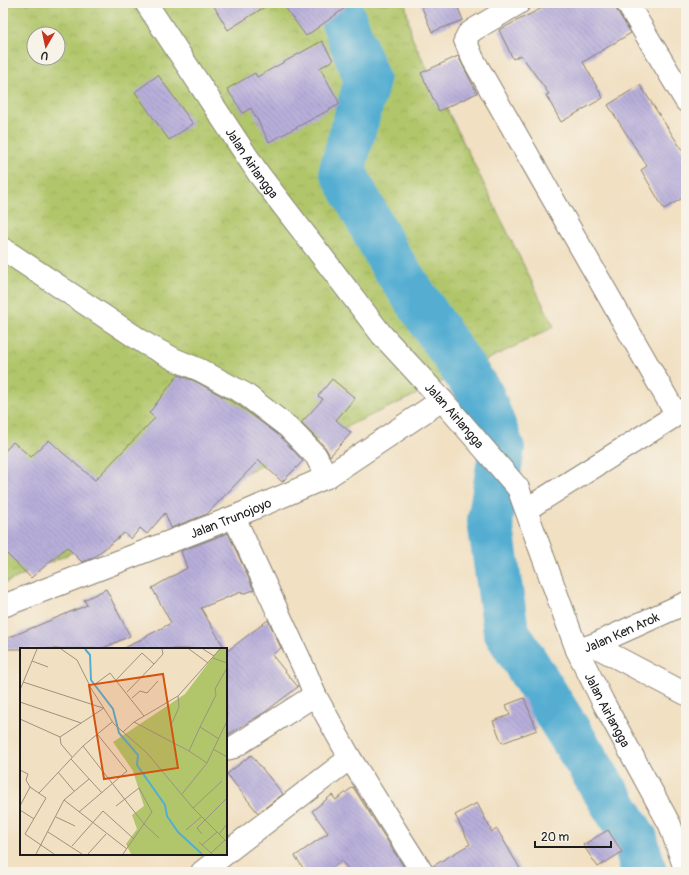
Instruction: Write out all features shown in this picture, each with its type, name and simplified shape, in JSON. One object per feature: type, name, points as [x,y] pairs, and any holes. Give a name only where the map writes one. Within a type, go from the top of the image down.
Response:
[{"type":"street","name":"Jalan Airlangga","points":[[146,3],[258,173],[382,335],[442,400],[518,488],[585,648],[603,702],[670,826],[686,872]]},
{"type":"street","points":[[519,3],[468,34],[465,40],[472,59],[681,412],[526,509]]},
{"type":"street","points":[[627,3],[686,101]]},
{"type":"street","points":[[3,249],[146,344],[245,394],[288,427],[316,456],[327,476]]},
{"type":"street","name":"Jalan Trunojoyo","points":[[3,606],[234,517],[327,476],[442,400]]},
{"type":"street","points":[[234,517],[307,675],[315,696],[350,758],[422,872]]},
{"type":"street","name":"Jalan Ken Arok","points":[[585,648],[686,603]]},
{"type":"street","points":[[585,648],[686,694]]},
{"type":"street","points":[[227,749],[234,747],[315,696]]},
{"type":"street","points":[[227,852],[350,758]]},
{"type":"street","points":[[202,872],[224,855]]},
{"type":"green space","points":[[3,3],[405,3],[412,38],[554,327],[411,397],[3,584]]},
{"type":"building","points":[[212,3],[271,3],[228,30]]},
{"type":"building","points":[[282,3],[352,3],[306,36]]},
{"type":"building","points":[[420,3],[456,3],[463,20],[432,32]]},
{"type":"building","points":[[552,3],[615,3],[616,9],[631,33],[583,62],[603,98],[561,122],[546,95],[549,94],[521,55],[513,59],[499,30]]},
{"type":"building","points":[[322,41],[333,60],[320,68],[340,104],[269,142],[251,108],[243,113],[227,89],[255,73],[257,77]]},
{"type":"building","points":[[458,56],[477,93],[439,111],[421,73]]},
{"type":"building","points":[[158,75],[193,124],[169,140],[135,92]]},
{"type":"building","points":[[640,85],[686,156],[686,196],[664,209],[641,170],[647,166],[608,105]]},
{"type":"building","points":[[178,375],[195,381],[238,405],[280,436],[303,461],[282,482],[259,460],[207,514],[171,528],[165,513],[147,534],[140,528],[131,539],[124,533],[93,558],[82,562],[67,547],[31,578],[3,550],[3,453],[13,442],[31,457],[49,440],[95,480],[155,418],[149,413]]},
{"type":"building","points":[[332,379],[355,398],[336,420],[351,433],[330,456],[325,447],[301,423],[323,399],[318,396]]},
{"type":"building","points":[[228,533],[254,590],[242,594],[241,592],[201,608],[224,648],[125,648],[171,623],[152,588],[187,568],[181,551]]},
{"type":"building","points":[[106,589],[130,636],[103,648],[3,649],[3,640],[87,605],[84,600]]},
{"type":"building","points":[[268,620],[281,648],[272,655],[298,687],[265,712],[227,735],[227,651]]},
{"type":"building","points":[[524,698],[537,730],[502,743],[493,721],[510,715],[506,705]]},
{"type":"building","points":[[251,755],[283,794],[258,813],[227,774]]},
{"type":"building","points":[[353,787],[407,872],[351,872],[341,861],[327,872],[306,872],[295,856],[328,833],[312,811],[332,795],[336,800]]},
{"type":"building","points":[[477,803],[492,832],[497,829],[522,872],[434,872],[433,866],[470,844],[455,815]]},
{"type":"building","points":[[608,830],[622,852],[598,867],[583,845]]},
{"type":"waterway","points":[[337,3],[367,80],[342,170],[390,260],[482,397],[502,449],[490,521],[506,631],[635,839],[644,872]]}]
